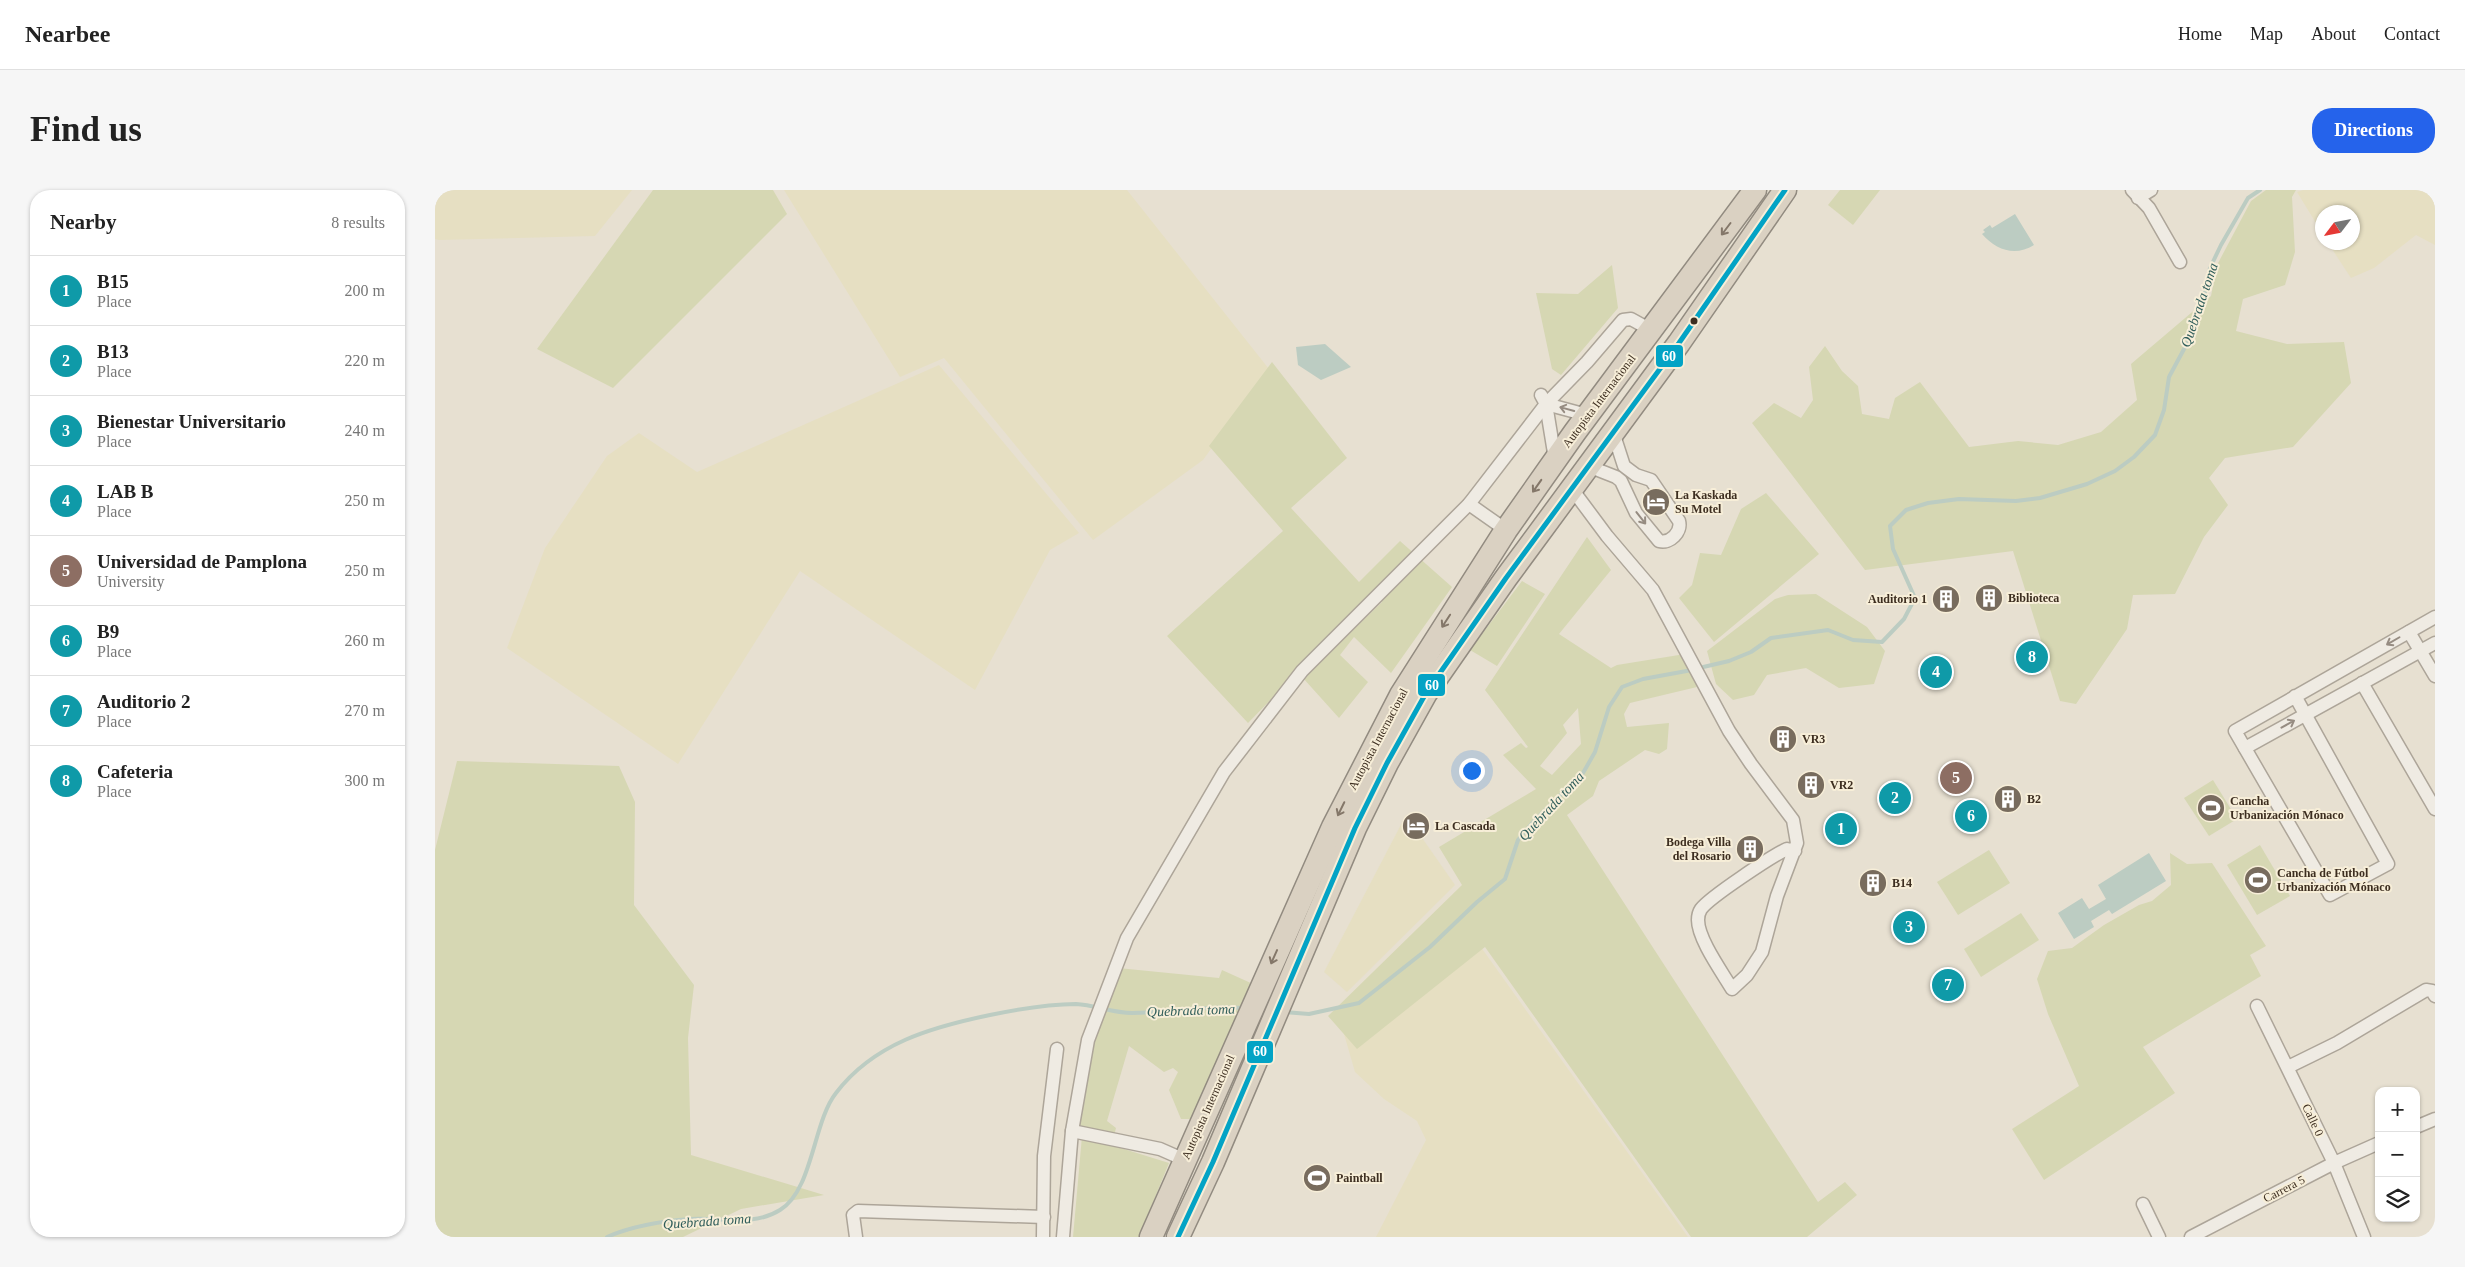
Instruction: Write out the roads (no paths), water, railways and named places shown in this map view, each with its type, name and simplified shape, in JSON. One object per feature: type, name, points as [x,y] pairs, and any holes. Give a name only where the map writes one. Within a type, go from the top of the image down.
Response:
[{"type":"highway","name":"Autopista Internacional","points":[[1151,1237],[1290,921],[1366,760],[1437,636],[1506,530],[1587,415],[1755,190]]},
{"type":"highway","name":"Autopista Internacional","points":[[1177,1237],[1269,1033],[1339,864],[1387,763],[1426,693],[1588,466],[1679,344],[1785,190]]},
{"type":"street","points":[[2142,192],[2149,208],[2181,262]]},
{"type":"street","points":[[1063,1237],[1072,1131],[1088,1040],[1127,938],[1224,772],[1302,671],[1469,504],[1544,400],[1587,362],[1623,320],[1631,319],[1651,330]]},
{"type":"street","points":[[1544,400],[1587,415]]},
{"type":"street","points":[[1544,400],[1555,460]]},
{"type":"street","points":[[1588,466],[1616,477],[1625,488],[1636,512],[1659,541],[1667,541],[1677,533],[1680,527],[1679,521],[1651,480],[1636,476],[1624,466],[1613,432]]},
{"type":"street","points":[[1625,488],[1636,476]]},
{"type":"street","points":[[1572,489],[1607,536],[1653,590],[1729,731],[1793,820],[1797,835],[1795,851],[1785,874],[1757,963],[1732,989],[1715,961],[1702,932],[1698,922],[1699,912],[1721,893],[1776,855],[1787,849],[1795,851]]},
{"type":"street","points":[[1469,504],[1506,530]]},
{"type":"street","points":[[2295,696],[2388,864],[2330,895],[2235,731],[2295,696],[2435,617]]},
{"type":"street","points":[[2409,632],[2435,676]]},
{"type":"street","points":[[2245,748],[2435,643]]},
{"type":"street","points":[[2362,683],[2435,809]]},
{"type":"street","points":[[2288,1067],[2337,1043],[2426,990],[2434,994]]},
{"type":"street","name":"Calle 0","points":[[2257,1006],[2334,1163],[2364,1237]]},
{"type":"street","points":[[1043,1237],[1044,1156],[1057,1049]]},
{"type":"street","points":[[2420,1125],[2435,1119]]},
{"type":"street","points":[[1072,1131],[1160,1149],[1185,1160]]},
{"type":"street","name":"Carrera 5","points":[[2191,1237],[2334,1163],[2375,1146]]},
{"type":"street","points":[[2143,1204],[2159,1237]]},
{"type":"street","points":[[856,1237],[852,1220],[853,1215],[858,1211],[1044,1217]]},
{"type":"waterway","name":"Quebrada toma","points":[[1699,668],[1729,661],[1751,652],[1771,638],[1828,630],[1853,640],[1882,642],[1904,619],[1915,598],[1893,549],[1890,526],[1906,510],[1928,503],[1959,499],[2016,501],[2040,498],[2087,484],[2115,471],[2134,457],[2155,435],[2164,410],[2169,377],[2191,336],[2204,297],[2210,268],[2248,198],[2260,190]]},
{"type":"waterway","name":"Quebrada toma","points":[[1284,1012],[1309,1014],[1359,1003],[1430,947],[1477,902],[1505,879],[1518,840],[1533,822],[1583,773],[1595,752],[1609,707],[1622,687],[1643,679],[1692,670]]},
{"type":"waterway","name":"Quebrada toma","points":[[607,1237],[637,1227],[659,1223],[691,1219],[748,1220],[770,1215],[780,1210],[791,1200],[799,1187],[806,1172],[822,1121],[836,1093],[868,1061],[905,1040],[926,1032],[990,1015],[1054,1005],[1076,1004],[1132,1013],[1217,1007],[1245,1008]]},
{"type":"place","name":"La Kaskada Su Motel","points":[[1656,502]]},
{"type":"place","name":"Biblioteca","points":[[1989,598]]},
{"type":"place","name":"Auditorio 1","points":[[1946,599]]},
{"type":"place","name":"Cafeteria","points":[[2032,657]]},
{"type":"place","name":"LAB B","points":[[1936,672]]},
{"type":"place","name":"VR3","points":[[1783,739]]},
{"type":"place","name":"Universidad de Pamplona","points":[[1956,778]]},
{"type":"place","name":"VR2","points":[[1811,785]]},
{"type":"place","name":"B13","points":[[1895,798]]},
{"type":"place","name":"B2","points":[[2008,799]]},
{"type":"place","name":"Cancha Urbanización Mónaco","points":[[2211,808]]},
{"type":"place","name":"B9","points":[[1971,816]]},
{"type":"place","name":"La Cascada","points":[[1416,826]]},
{"type":"place","name":"B15","points":[[1841,829]]},
{"type":"place","name":"Bodega Villa del Rosario","points":[[1750,849]]},
{"type":"place","name":"Cancha de Fútbol Urbanización Mónaco","points":[[2258,880]]},
{"type":"place","name":"B14","points":[[1873,883]]},
{"type":"place","name":"Bienestar Universitario","points":[[1909,927]]},
{"type":"place","name":"Auditorio 2","points":[[1948,985]]},
{"type":"place","name":"Paintball","points":[[1317,1178]]}]
